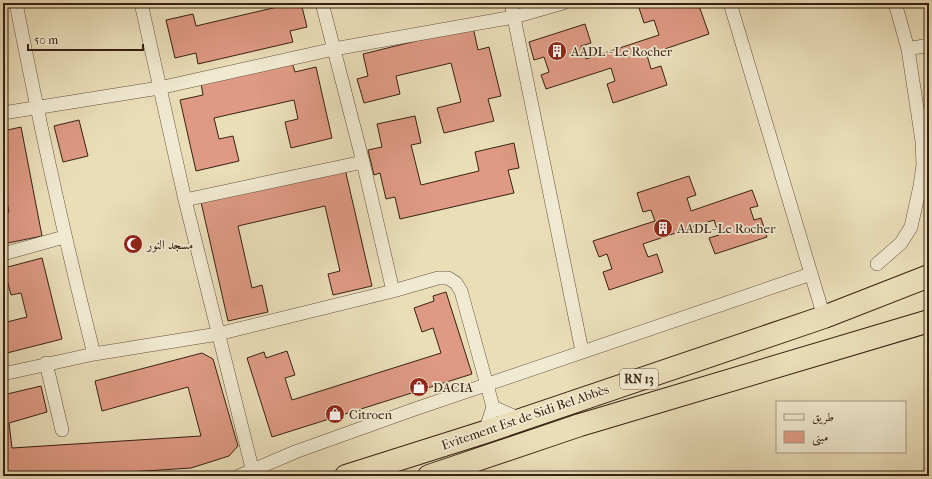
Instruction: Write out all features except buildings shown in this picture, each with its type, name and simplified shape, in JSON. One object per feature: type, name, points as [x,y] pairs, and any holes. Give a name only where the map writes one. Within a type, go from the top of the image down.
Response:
[{"type":"highway","name":"Evitement Est de Sidi Bel Abbès","points":[[346,476],[485,432],[824,317],[929,276]]},
{"type":"highway","name":"Evitement Est de Sidi Bel Abbès","points":[[429,476],[580,426],[929,321]]},
{"type":"street","points":[[16,3],[64,237],[94,354]]},
{"type":"street","points":[[140,3],[185,200],[253,473]]},
{"type":"street","points":[[322,3],[363,162],[393,291]]},
{"type":"street","points":[[511,3],[582,351]]},
{"type":"street","points":[[3,113],[36,106],[159,88],[334,49],[514,17],[563,3]]},
{"type":"street","points":[[730,3],[824,317]]},
{"type":"street","points":[[877,264],[901,243],[911,227],[923,165],[922,140],[908,49],[895,3]]},
{"type":"street","points":[[908,49],[929,45]]},
{"type":"street","points":[[185,200],[363,162]]},
{"type":"street","points":[[3,254],[64,237]]},
{"type":"street","points":[[239,476],[253,473],[310,447],[486,384],[811,274]]},
{"type":"street","points":[[3,374],[46,363],[94,354],[218,334],[393,291],[438,278],[448,278],[456,283],[461,292],[493,407],[485,432]]},
{"type":"street","points":[[46,363],[62,430]]},
{"type":"street","points":[[493,407],[520,419]]},
{"type":"place","name":"AADL - Le Rocher","points":[[557,51]]},
{"type":"place","name":"AADL- Le Rocher","points":[[663,228]]},
{"type":"place","name":"مسجد النور","points":[[133,244]]},
{"type":"place","name":"DACIA","points":[[419,387]]},
{"type":"place","name":"Citroen","points":[[335,414]]}]
